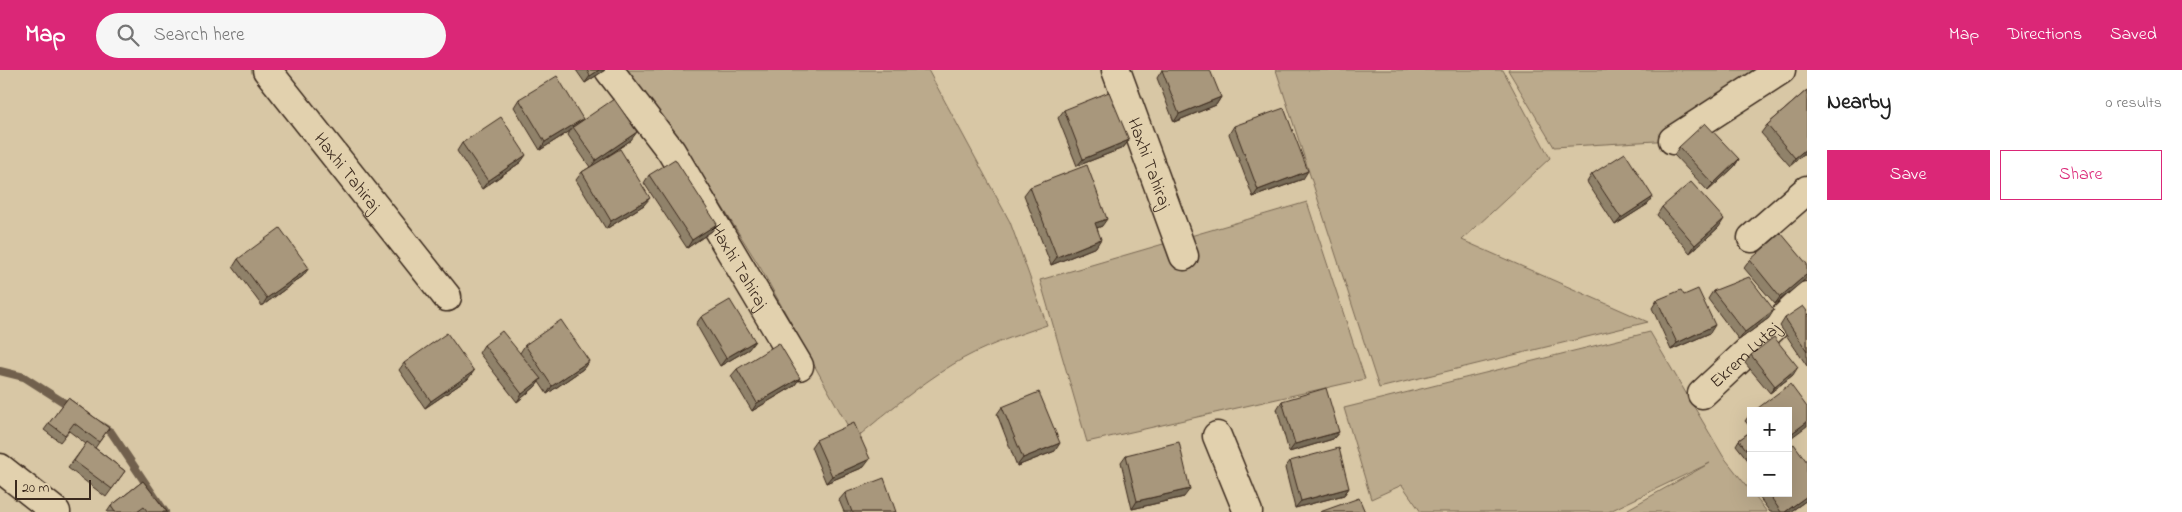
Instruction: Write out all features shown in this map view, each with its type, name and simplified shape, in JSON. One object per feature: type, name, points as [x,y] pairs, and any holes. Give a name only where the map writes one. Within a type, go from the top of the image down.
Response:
[{"type":"street","name":"Haxhi Tahiraj","points":[[267,70],[446,297]]},
{"type":"street","name":"Haxhi Tahiraj","points":[[609,70],[671,151],[799,366]]},
{"type":"street","name":"Haxhi Tahiraj","points":[[1116,70],[1184,256]]},
{"type":"street","points":[[1673,140],[1781,70]]},
{"type":"street","points":[[1752,238],[1807,190]]},
{"type":"street","name":"Ekrem Lutaj","points":[[1702,394],[1807,296]]},
{"type":"street","points":[[1218,436],[1248,512]]},
{"type":"street","points":[[6,481],[56,512]]},
{"type":"shaded area","points":[[624,70],[928,70],[1010,222],[1047,325],[986,347],[952,365],[890,410],[855,439],[760,267],[689,154]]},
{"type":"shaded area","points":[[1276,70],[1503,70],[1550,158],[1462,240],[1648,322],[1379,388]]},
{"type":"shaded area","points":[[1508,70],[1781,70],[1673,140],[1554,147]]},
{"type":"shaded area","points":[[1307,202],[1365,379],[1087,442],[1040,280]]},
{"type":"shaded area","points":[[1650,332],[1723,456],[1747,487],[1747,497],[1755,497],[1767,512],[1629,512],[1628,509],[1710,463],[1608,512],[1421,512],[1402,485],[1371,499],[1344,408]]},
{"type":"building","points":[[587,70],[599,70],[590,76]]},
{"type":"building","points":[[1162,70],[1210,70],[1221,97],[1179,114]]},
{"type":"building","points":[[557,76],[583,119],[545,142],[519,99]]},
{"type":"building","points":[[1807,90],[1807,148],[1795,158],[1767,125]]},
{"type":"building","points":[[1109,92],[1129,140],[1083,159],[1064,110]]},
{"type":"building","points":[[614,99],[637,132],[596,160],[573,127]]},
{"type":"building","points":[[1284,108],[1308,171],[1258,190],[1234,126]]},
{"type":"building","points":[[501,117],[526,155],[488,181],[462,143]]},
{"type":"building","points":[[1705,123],[1739,159],[1713,184],[1679,147]]},
{"type":"building","points":[[620,149],[650,198],[611,221],[582,172]]},
{"type":"building","points":[[1625,153],[1653,197],[1621,218],[1592,174]]},
{"type":"building","points":[[675,159],[717,224],[692,240],[649,175]]},
{"type":"building","points":[[1087,165],[1107,219],[1095,223],[1101,239],[1057,257],[1030,187]]},
{"type":"building","points":[[1691,182],[1724,219],[1695,245],[1662,207]]},
{"type":"building","points":[[280,228],[309,268],[267,298],[238,259]]},
{"type":"building","points":[[1781,233],[1807,264],[1807,274],[1780,297],[1750,260]]},
{"type":"building","points":[[1749,277],[1774,310],[1745,332],[1713,291]]},
{"type":"building","points":[[1698,289],[1715,325],[1677,343],[1657,300],[1681,290],[1684,295]]},
{"type":"building","points":[[730,300],[755,341],[726,358],[701,317]]},
{"type":"building","points":[[1803,306],[1807,311],[1807,351],[1785,318]]},
{"type":"building","points":[[561,320],[589,361],[552,386],[525,345]]},
{"type":"building","points":[[502,331],[541,379],[522,394],[484,345]]},
{"type":"building","points":[[447,333],[474,371],[431,401],[404,363]]},
{"type":"building","points":[[1774,337],[1798,367],[1775,386],[1751,355]]},
{"type":"building","points":[[779,343],[800,378],[757,403],[737,369]]},
{"type":"building","points":[[1790,384],[1807,407],[1807,422],[1792,433],[1792,407],[1759,407]]},
{"type":"building","points":[[1326,388],[1339,432],[1295,444],[1282,401]]},
{"type":"building","points":[[1039,392],[1060,443],[1023,458],[1002,407]]},
{"type":"building","points":[[68,398],[109,428],[99,442],[74,423],[65,435],[49,423]]},
{"type":"building","points":[[854,423],[870,459],[832,476],[816,440]]},
{"type":"building","points":[[1747,434],[1747,451],[1739,440]]},
{"type":"building","points":[[87,442],[125,471],[112,489],[74,461]]},
{"type":"building","points":[[1179,442],[1190,489],[1137,501],[1126,455]]},
{"type":"building","points":[[1794,444],[1807,462],[1807,496],[1785,512],[1781,512],[1771,497],[1792,497],[1792,445]]},
{"type":"building","points":[[1339,448],[1349,488],[1301,501],[1290,461]]},
{"type":"building","points":[[884,478],[896,512],[852,512],[845,493]]},
{"type":"building","points":[[143,481],[167,512],[148,512],[144,507],[137,512],[115,512],[111,506]]},
{"type":"building","points":[[1359,498],[1365,512],[1320,512]]},
{"type":"waterway","points":[[0,371],[24,377],[71,407]]},
{"type":"waterway","points":[[100,425],[111,432],[165,512]]}]
